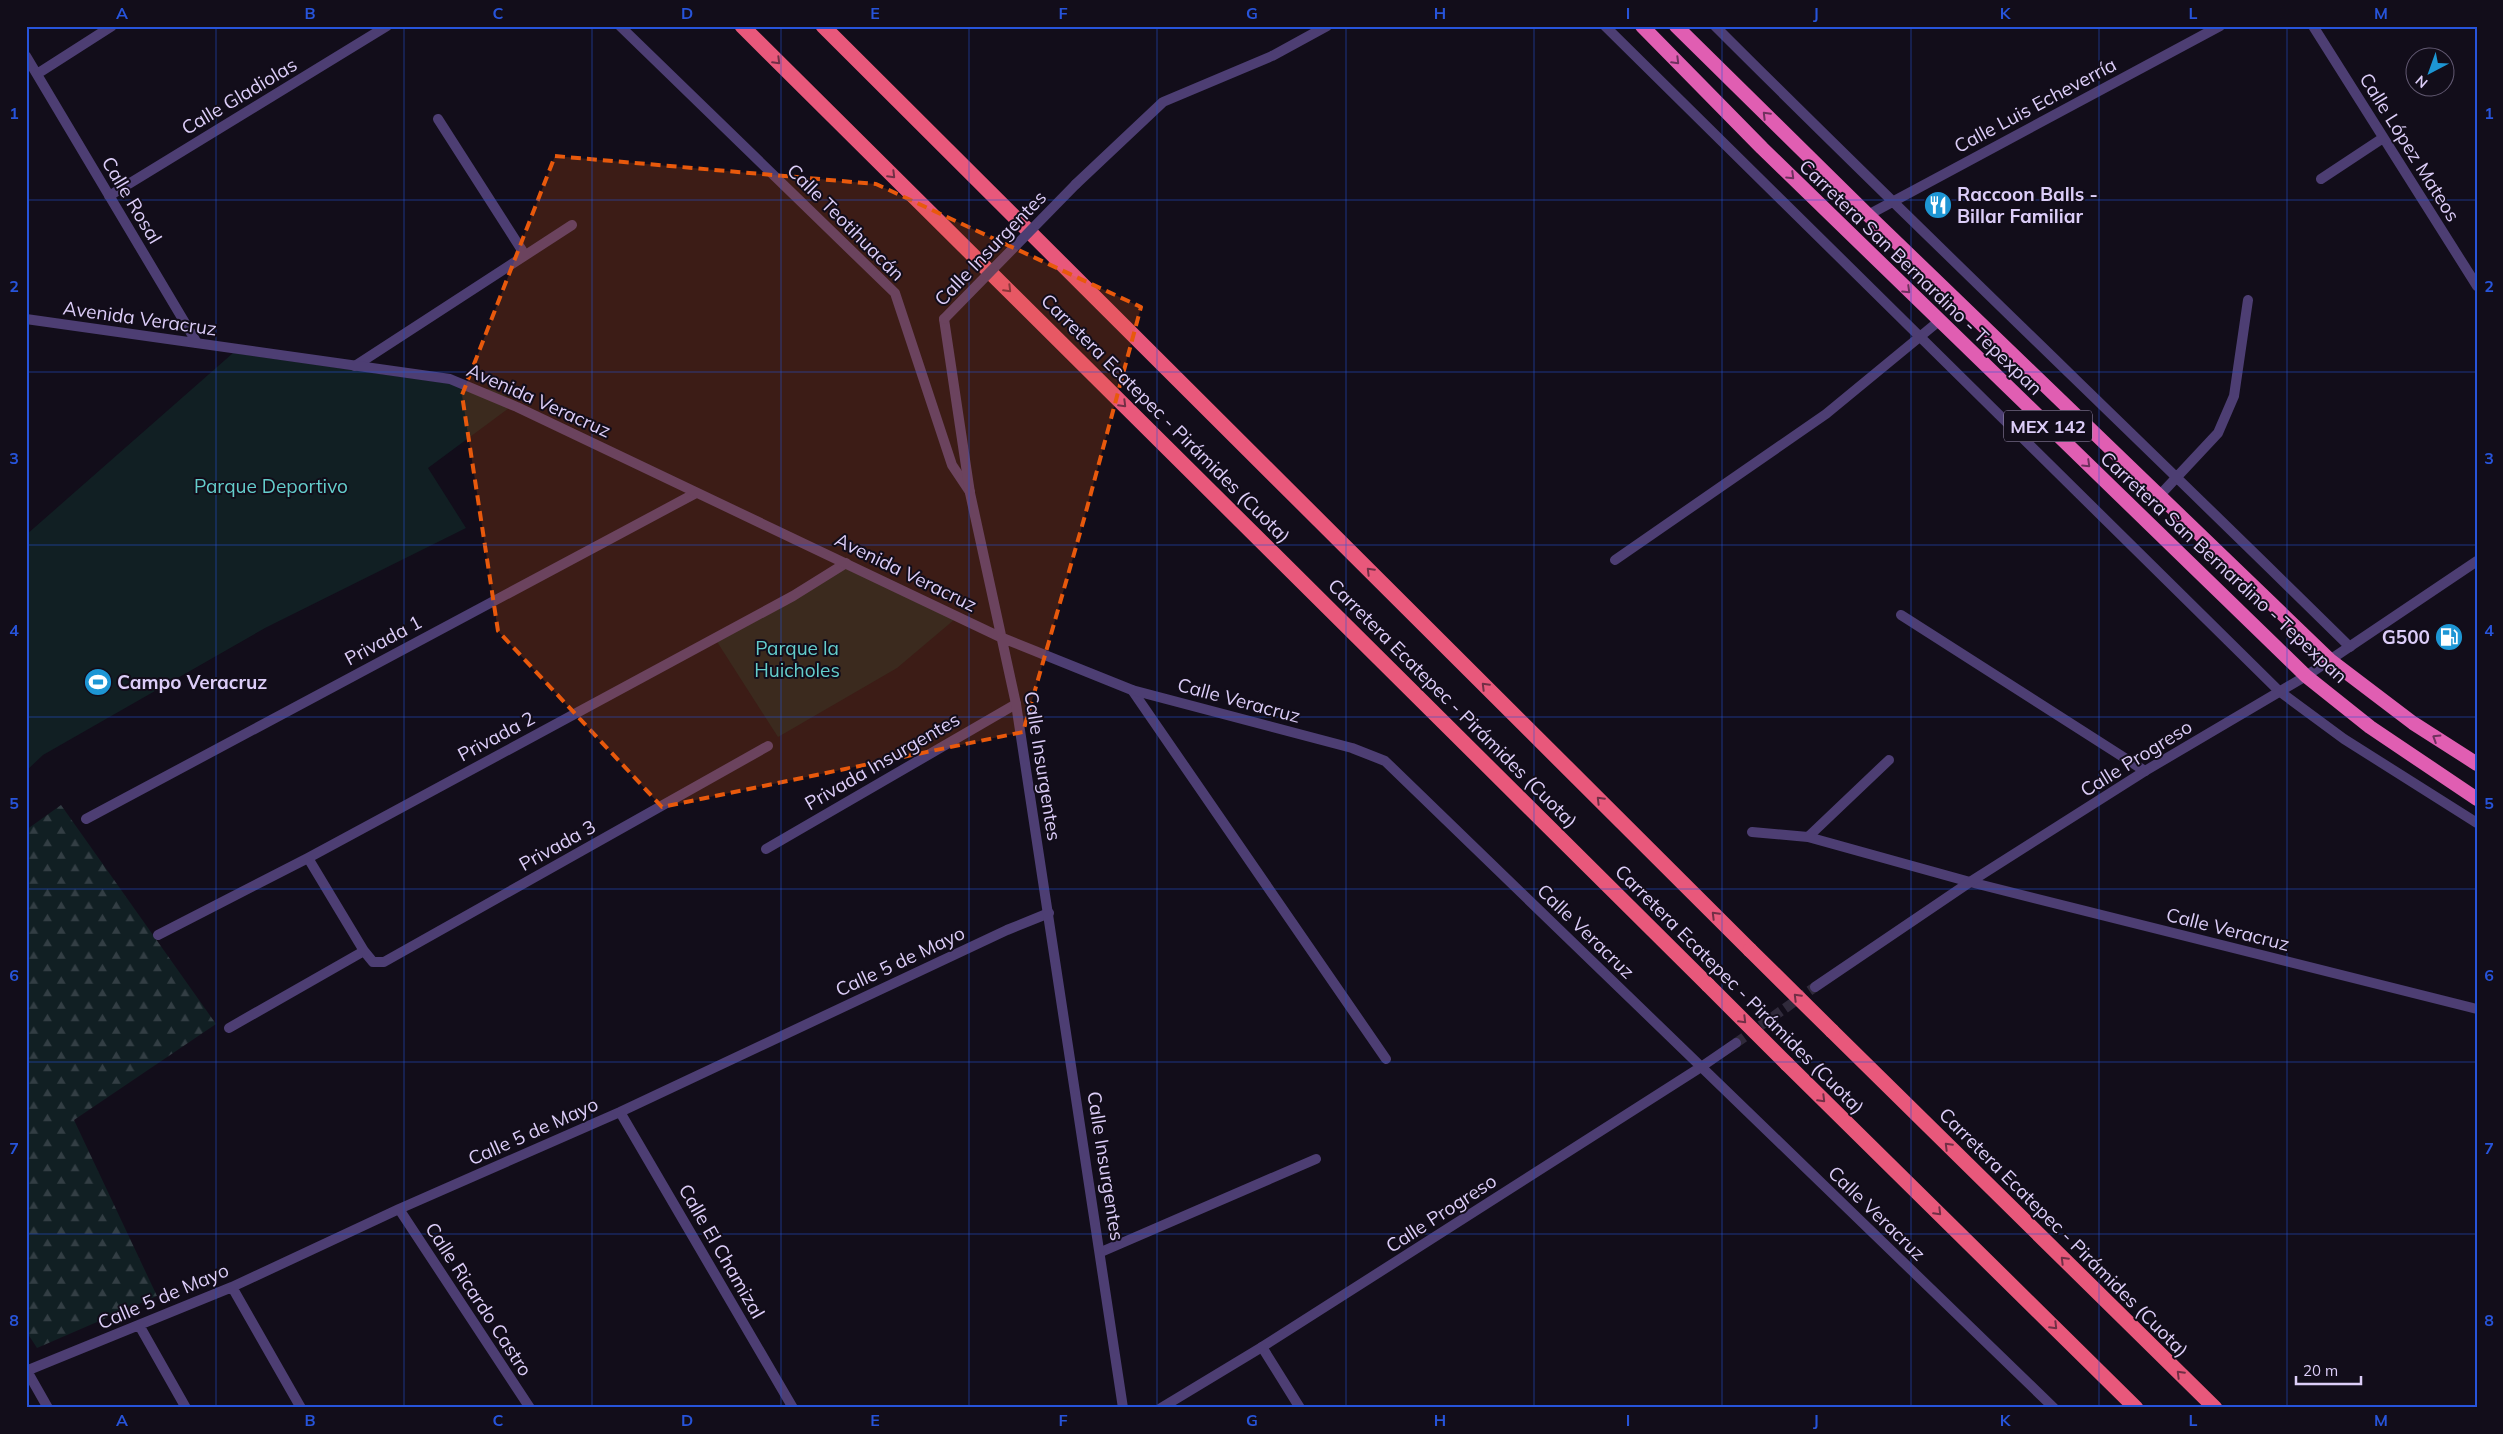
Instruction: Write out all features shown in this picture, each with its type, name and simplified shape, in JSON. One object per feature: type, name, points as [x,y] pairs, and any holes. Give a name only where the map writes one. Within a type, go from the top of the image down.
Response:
[{"type":"highway","name":"Carretera Ecatepec - Pirámides (Cuota)","points":[[742,26],[2136,1408]]},
{"type":"highway","name":"Carretera Ecatepec - Pirámides (Cuota)","points":[[823,26],[1750,950],[2215,1408]]},
{"type":"highway","name":"Carretera San Bernardino - Tepexpan","points":[[1642,26],[1762,148],[2306,676],[2370,727],[2477,799]]},
{"type":"highway","name":"Carretera San Bernardino - Tepexpan","points":[[1676,26],[1868,215],[2330,660],[2413,723],[2477,764]]},
{"type":"street","points":[[37,74],[112,26]]},
{"type":"street","name":"Calle Gladiolas","points":[[109,196],[387,26]]},
{"type":"street","name":"Calle Teotihuacán","points":[[620,26],[895,293],[952,465],[970,493]]},
{"type":"street","name":"Calle Insurgentes","points":[[1124,1408],[1016,704],[970,493],[944,318],[1076,184],[1164,102],[1272,56],[1327,26]]},
{"type":"street","points":[[1606,26],[2279,691],[2344,739],[2477,823]]},
{"type":"street","points":[[1714,26],[1891,202],[2177,476],[2350,646]]},
{"type":"street","name":"Calle López Mateos","points":[[2313,26],[2477,286]]},
{"type":"street","name":"Calle Luis Echeverría","points":[[1868,215],[2215,27]]},
{"type":"street","name":"Calle Rosal","points":[[26,56],[197,343]]},
{"type":"street","points":[[438,119],[525,255]]},
{"type":"street","points":[[2321,179],[2384,138]]},
{"type":"street","points":[[355,366],[572,225]]},
{"type":"street","points":[[2160,495],[2218,432],[2234,396],[2248,300]]},
{"type":"street","name":"Avenida Veracruz","points":[[26,319],[450,379],[517,406],[1000,637]]},
{"type":"street","points":[[1615,560],[1826,414],[1939,320]]},
{"type":"street","name":"Privada 1","points":[[86,819],[696,493]]},
{"type":"street","name":"Calle Progreso","points":[[1815,987],[1970,882],[2146,771],[2306,676],[2477,561]]},
{"type":"street","name":"Privada 2","points":[[158,935],[308,858],[793,596],[846,563]]},
{"type":"street","points":[[1901,615],[2146,771]]},
{"type":"street","name":"Calle Veracruz","points":[[1000,637],[1132,690],[1352,748],[1385,761],[2054,1408]]},
{"type":"street","points":[[1132,690],[1386,1059]]},
{"type":"street","name":"Privada Insurgentes","points":[[766,848],[1016,704]]},
{"type":"street","name":"Privada 3","points":[[308,858],[364,951],[373,962],[384,962],[768,746]]},
{"type":"street","points":[[1808,837],[1889,760]]},
{"type":"street","name":"Calle Veracruz","points":[[1752,832],[1808,837],[1970,882],[2477,1009]]},
{"type":"street","name":"Calle 5 de Mayo","points":[[27,1371],[232,1287],[399,1209],[620,1112],[998,934],[1049,913]]},
{"type":"street","points":[[229,1028],[364,951]]},
{"type":"street","name":"Calle Progreso","points":[[1161,1408],[1262,1347],[1736,1043]]},
{"type":"street","name":"Calle El Chamizal","points":[[620,1112],[794,1408]]},
{"type":"street","points":[[1101,1252],[1316,1159]]},
{"type":"street","name":"Calle Ricardo Castro","points":[[399,1209],[530,1408]]},
{"type":"street","points":[[232,1287],[301,1408]]},
{"type":"street","points":[[139,1325],[186,1408]]},
{"type":"street","points":[[1262,1347],[1300,1408]]},
{"type":"street","points":[[27,1371],[48,1408]]},
{"type":"highlighted area","points":[[555,156],[876,184],[1141,307],[1084,519],[1023,732],[662,807],[498,631],[462,395]]},
{"type":"green space","name":"Parque Deportivo","points":[[233,353],[494,390],[517,402],[428,468],[466,528],[265,628],[43,755],[26,771],[26,535]]},
{"type":"green space","name":"Parque la Huicholes","points":[[849,566],[955,619],[897,668],[778,737],[714,637]]},
{"type":"green space","points":[[61,805],[216,1024],[74,1120],[157,1296],[37,1348],[26,1331],[26,830]]},
{"type":"tunnel","points":[[1736,1043],[1815,987]]},
{"type":"place","name":"Raccoon Balls - Billar Familiar","points":[[1938,205]]},
{"type":"place","name":"G500","points":[[2449,637]]},
{"type":"place","name":"Campo Veracruz","points":[[98,682]]}]
